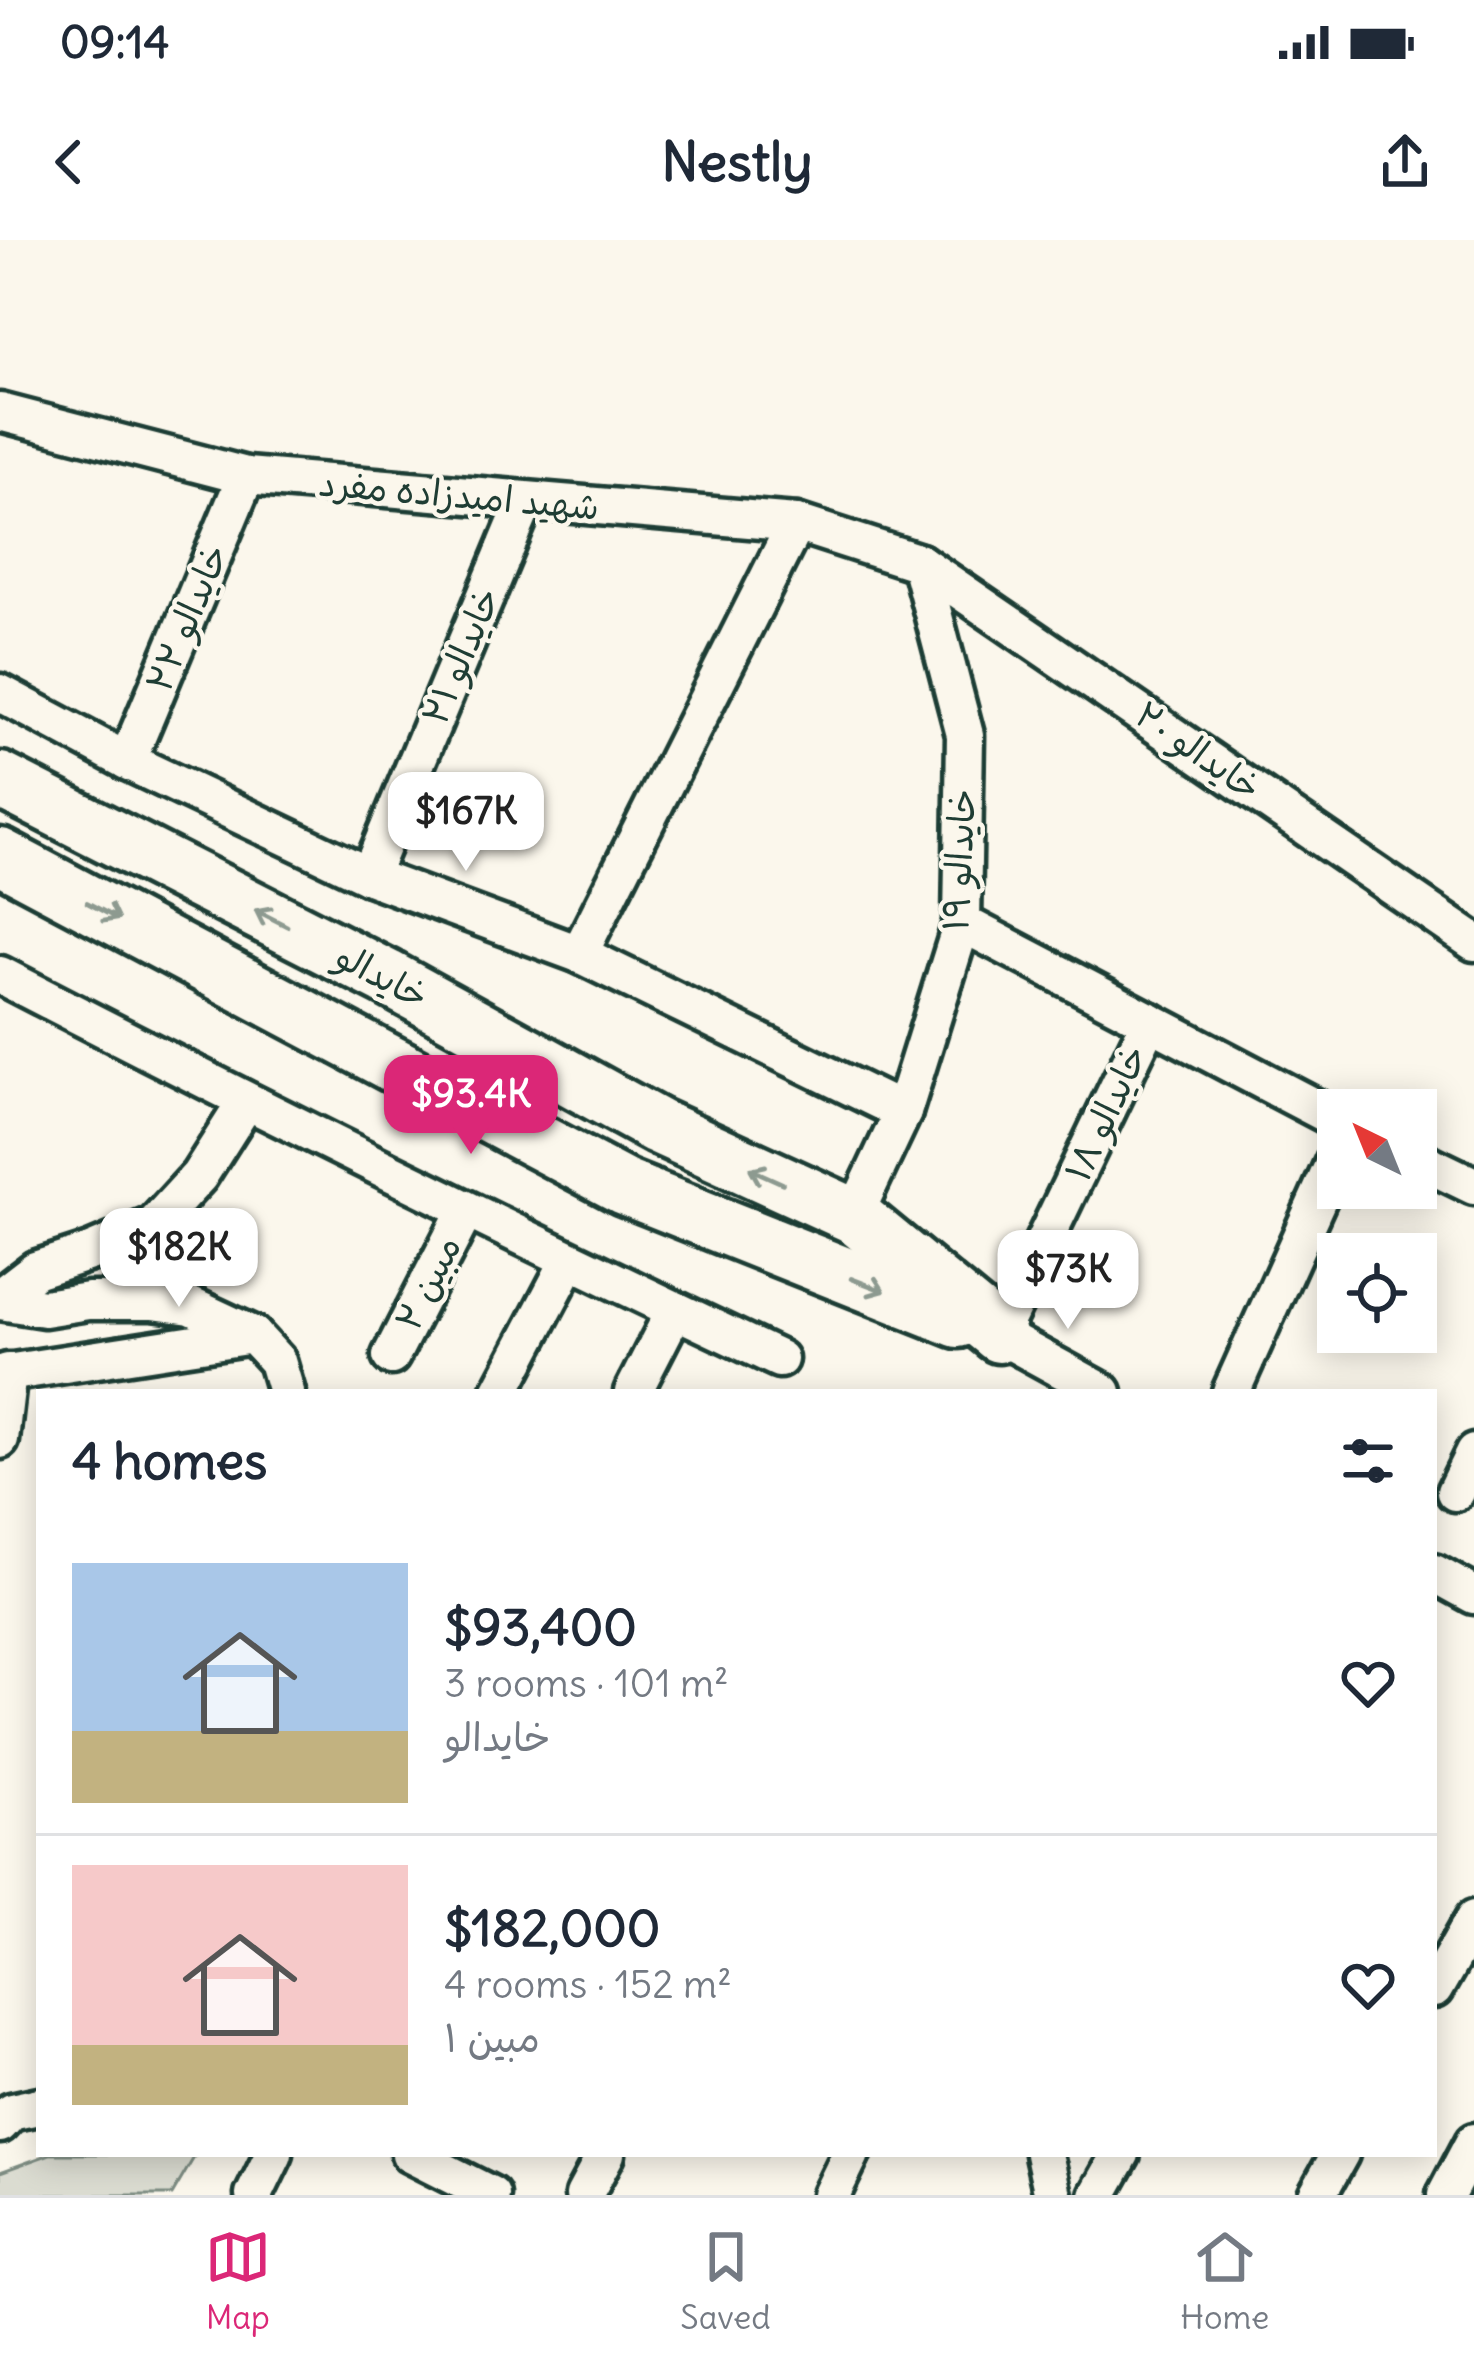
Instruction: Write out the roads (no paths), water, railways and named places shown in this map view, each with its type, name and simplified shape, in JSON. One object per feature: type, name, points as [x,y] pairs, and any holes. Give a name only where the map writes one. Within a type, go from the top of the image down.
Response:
[{"type":"street","name":"شهید امیدزاده مفرد","points":[[0,412],[246,476],[796,523],[920,563]]},
{"type":"street","name":"خایدالو ۲۲","points":[[127,760],[246,476]]},
{"type":"street","name":"خایدالو ۲۱","points":[[368,876],[525,502]]},
{"type":"street","points":[[579,954],[796,523]]},
{"type":"street","name":"خایدالو ۱۹","points":[[854,1216],[903,1112],[962,923],[965,735],[920,563]]},
{"type":"street","name":"خایدالو ۲۰","points":[[920,563],[1474,942]]},
{"type":"street","points":[[0,693],[368,876],[579,954],[903,1112]]},
{"type":"street","name":"خایدالو","points":[[0,780],[386,977],[656,1126],[854,1216],[999,1335]]},
{"type":"street","name":"خایدالو","points":[[0,856],[624,1187],[999,1335],[1097,1389]]},
{"type":"street","points":[[962,923],[1317,1109]]},
{"type":"street","points":[[0,975],[246,1102],[779,1359]]},
{"type":"street","name":"خایدالو ۱۸","points":[[999,1335],[1150,1021]]},
{"type":"street","points":[[0,1299],[35,1270],[154,1225],[199,1176],[246,1102]]},
{"type":"street","points":[[1437,1168],[1474,1186]]},
{"type":"street","points":[[1232,1389],[1317,1201]]},
{"type":"street","name":"مبین ۲","points":[[391,1355],[466,1210]]},
{"type":"street","points":[[502,1389],[569,1261]]},
{"type":"street","points":[[0,1299],[44,1309],[88,1301],[191,1306],[253,1335],[277,1360],[285,1389]]},
{"type":"street","points":[[635,1389],[675,1310]]},
{"type":"street","points":[[0,1440],[4,1373],[253,1335]]},
{"type":"street","points":[[1455,1492],[1474,1454]]},
{"type":"street","points":[[1437,1575],[1474,1595]]},
{"type":"street","points":[[1437,1984],[1474,1919]]},
{"type":"street","points":[[0,2124],[11,2112],[36,2107]]},
{"type":"street","points":[[1446,2195],[1474,2142]]},
{"type":"street","points":[[254,2195],[273,2157]]},
{"type":"street","points":[[416,2157],[491,2195]]},
{"type":"street","points":[[584,2195],[604,2157]]},
{"type":"street","points":[[832,2195],[850,2157]]},
{"type":"street","points":[[1045,2157],[1053,2195]]},
{"type":"street","points":[[1098,2195],[1118,2157]]},
{"type":"street","points":[[1317,2195],[1338,2157]]}]
